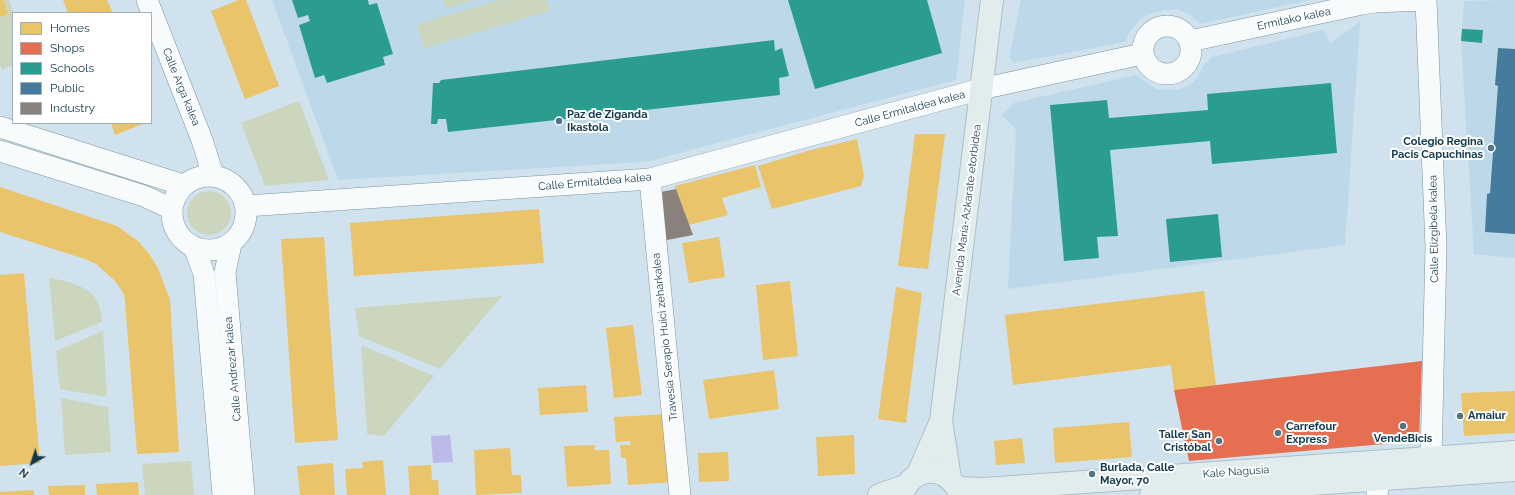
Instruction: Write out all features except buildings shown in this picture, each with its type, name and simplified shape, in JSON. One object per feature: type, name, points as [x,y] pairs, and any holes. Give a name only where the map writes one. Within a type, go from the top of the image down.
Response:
[{"type":"main road","name":"Avenida María-Azkarate etorbidea","points":[[956,487],[941,421],[992,0]]},
{"type":"main road","name":"Avenida María-Azkarate etorbidea","points":[[908,485],[941,421]]},
{"type":"main road","name":"Kale Nagusia","points":[[1161,488],[1431,458],[1515,452]]},
{"type":"main road","name":"Kale Nagusia","points":[[879,495],[908,485],[929,472],[940,473],[956,487],[984,489],[1378,487],[1515,470]]},
{"type":"street","name":"Calle Arga kalea","points":[[147,0],[152,12]]},
{"type":"street","name":"Ermitako kalea","points":[[1190,41],[1362,4],[1422,0]]},
{"type":"street","name":"Calle Elizgibela kalea","points":[[1426,0],[1436,247],[1431,458]]},
{"type":"street","name":"Calle Arga kalea","points":[[152,13],[202,140],[213,176]]},
{"type":"street","points":[[1172,26],[1186,34],[1190,41],[1191,56],[1188,63],[1182,70],[1175,74],[1166,75],[1154,71],[1151,69],[1142,54],[1142,46],[1145,39],[1150,32],[1156,28],[1172,26]]},
{"type":"street","points":[[981,89],[1142,54]]},
{"type":"street","name":"Calle Ermitaldea kalea","points":[[246,206],[650,179],[981,89]]},
{"type":"street","points":[[0,127],[183,185]]},
{"type":"street","points":[[0,151],[144,196],[172,209]]},
{"type":"street","points":[[203,176],[213,176],[225,179],[235,185],[242,195],[246,206],[247,217],[244,227],[231,244],[219,249],[206,250],[194,247],[184,240],[177,231],[173,221],[172,209],[174,200],[183,185],[192,179],[203,176]]},
{"type":"street","name":"Travesía Serapio Huici zeharkalea","points":[[650,179],[680,495]]},
{"type":"street","name":"Calle Andrezar kalea","points":[[231,244],[225,272],[244,495]]},
{"type":"street","name":"Calle Andrezar kalea","points":[[194,247],[204,274],[222,495]]},
{"type":"street","points":[[1378,487],[1393,469],[1425,466],[1431,458]]},
{"type":"shaded area","name":"Paz de Ziganda Ikastola","points":[[272,0],[965,0],[956,80],[645,162],[338,180]]},
{"type":"shaded area","points":[[1021,0],[1310,0],[1201,24],[1189,14],[1176,9],[1165,10],[1149,14],[1140,19],[1130,32],[1125,42],[1014,63],[1009,57]]},
{"type":"shaded area","name":"Colegio Regina Pacis Capuchinas","points":[[1515,0],[1515,258],[1474,254],[1461,41],[1464,1]]},
{"type":"shaded area","points":[[1360,22],[1345,245],[1008,289],[1016,130],[1002,115],[1014,103],[1136,75],[1156,89],[1178,90],[1190,85],[1197,78],[1203,66],[1212,57],[1323,30],[1330,43]]},
{"type":"green space","points":[[0,0],[9,0],[14,12],[12,12],[12,65],[2,70],[0,64]]},
{"type":"green space","points":[[443,0],[474,0],[446,9]]},
{"type":"green space","points":[[500,0],[546,0],[550,11],[424,48],[417,24]]},
{"type":"green space","points":[[299,101],[329,180],[265,186],[241,123]]},
{"type":"green space","points":[[205,191],[213,191],[225,197],[231,209],[231,217],[225,229],[213,235],[205,235],[193,229],[187,217],[187,209],[193,197]]},
{"type":"green space","points":[[49,277],[78,285],[92,294],[97,301],[102,322],[55,341]]},
{"type":"green space","points":[[502,296],[440,369],[359,336],[355,308]]},
{"type":"green space","points":[[103,331],[107,397],[60,389],[56,351]]},
{"type":"green space","points":[[361,345],[434,376],[384,436],[367,434]]},
{"type":"green space","points":[[61,398],[108,407],[111,452],[65,455]]},
{"type":"green space","points":[[191,461],[194,495],[145,495],[142,464]]},
{"type":"water","points":[[450,435],[453,462],[433,463],[431,436]]},
{"type":"place","name":"Paz de Ziganda Ikastola","points":[[559,121]]},
{"type":"place","name":"Colegio Regina Pacis Capuchinas","points":[[1491,148]]},
{"type":"place","name":"Amaiur","points":[[1460,416]]},
{"type":"place","name":"VendeBicis","points":[[1403,426]]},
{"type":"place","name":"Carrefour Express","points":[[1278,433]]},
{"type":"place","name":"Taller San Cristóbal","points":[[1219,441]]},
{"type":"place","name":"Burlada, Calle Mayor, 70","points":[[1092,474]]}]
